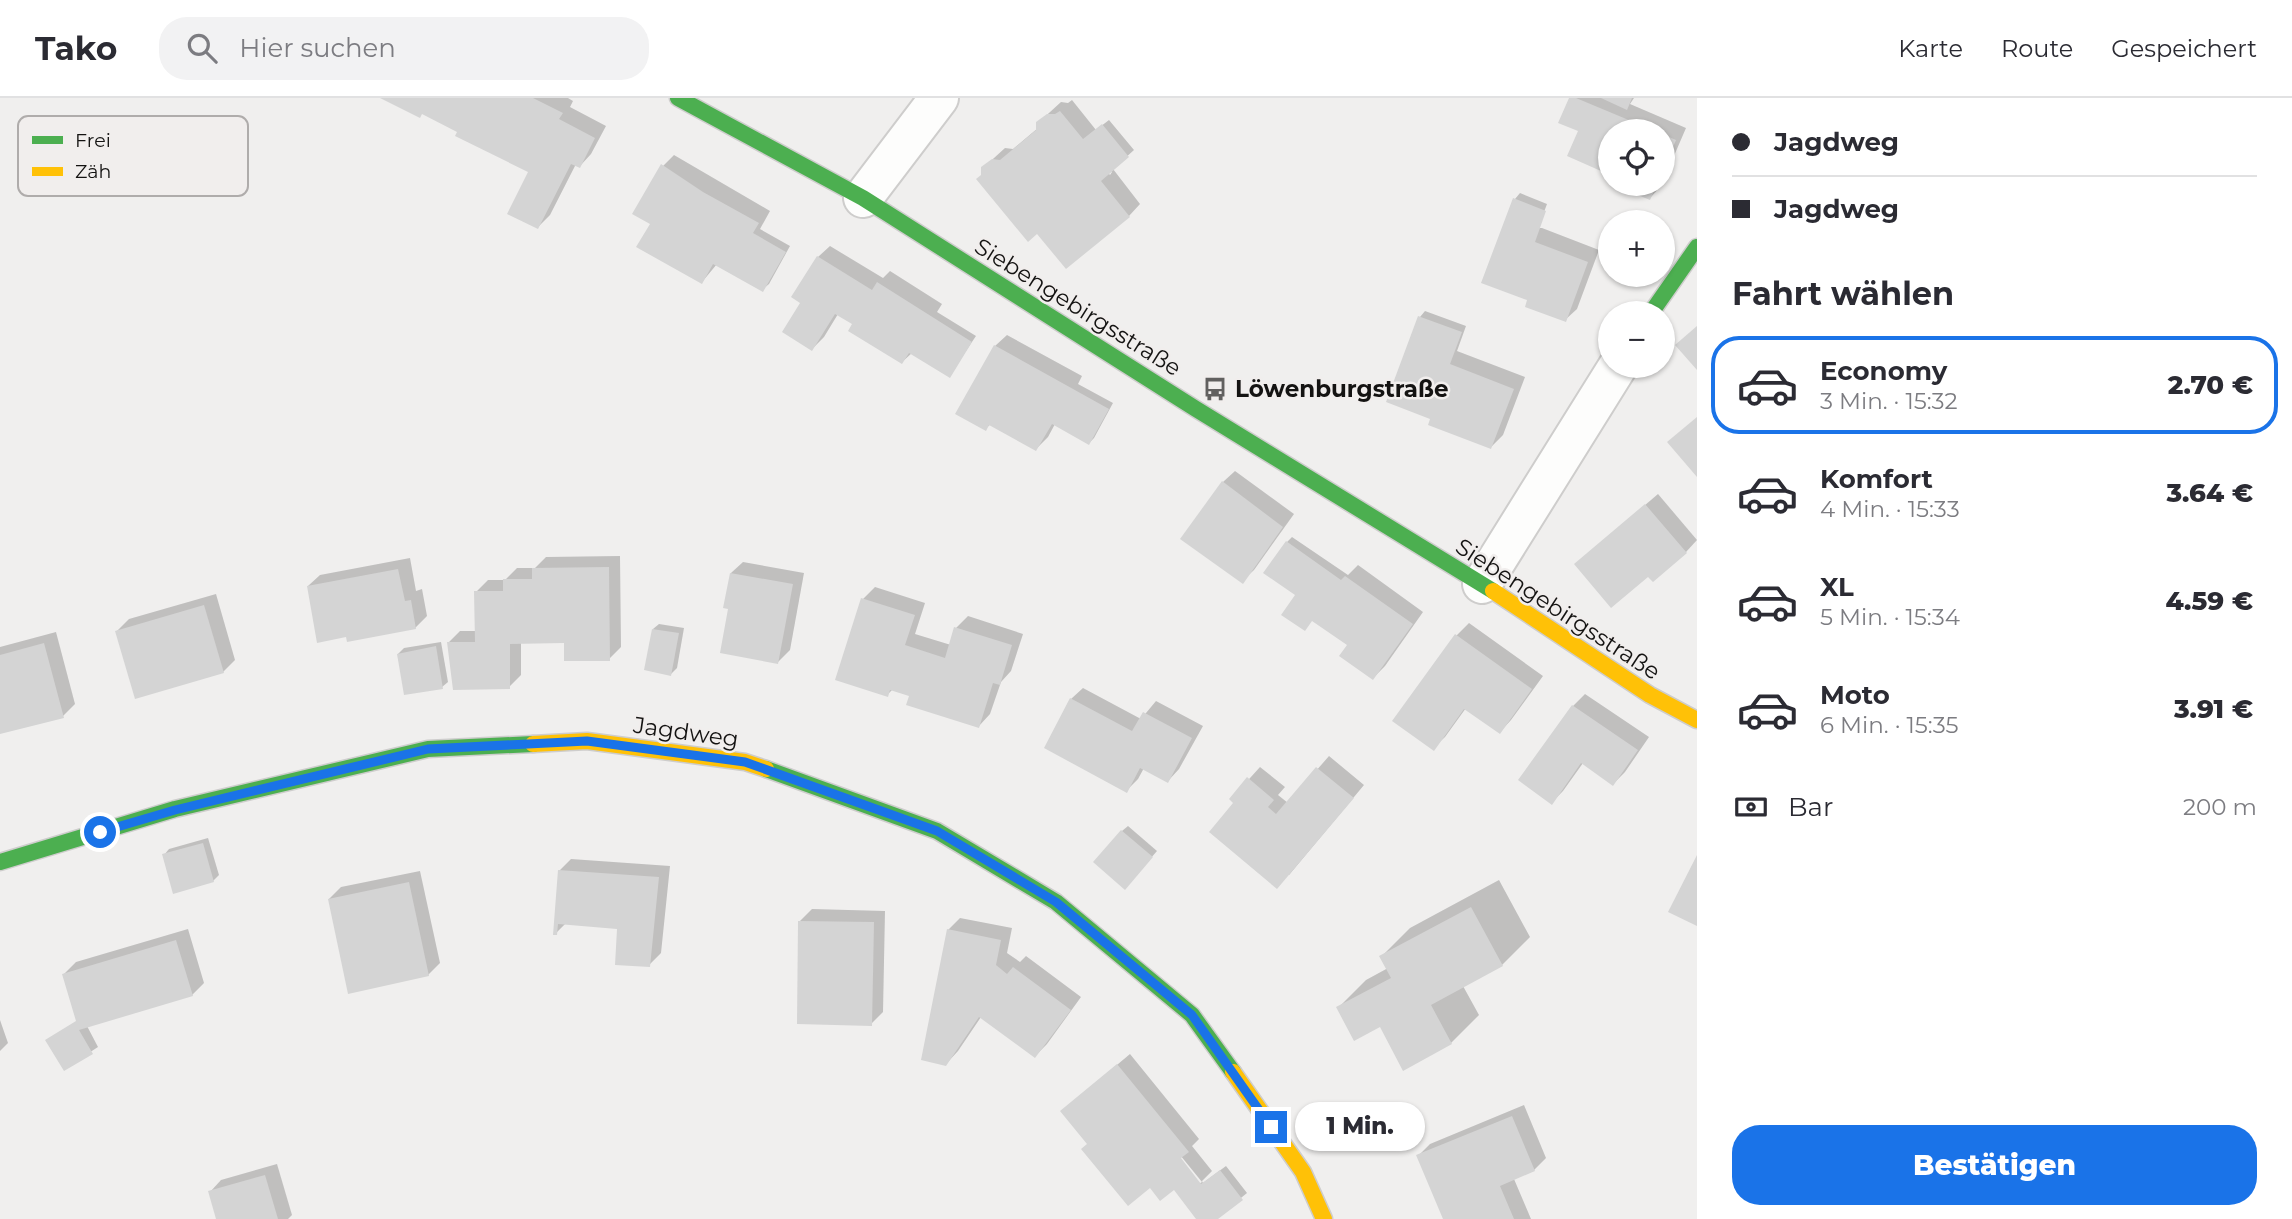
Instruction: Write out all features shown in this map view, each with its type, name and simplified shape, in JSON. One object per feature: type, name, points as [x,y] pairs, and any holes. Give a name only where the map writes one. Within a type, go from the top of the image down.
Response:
[{"type":"street","name":"Siebengebirgsstraße","points":[[678,98],[863,198],[1482,584],[1650,695],[1697,720]]},
{"type":"street","points":[[863,198],[939,98]]},
{"type":"street","points":[[1659,301],[1697,247]]},
{"type":"street","points":[[1482,584],[1611,378]]},
{"type":"street","name":"Jagdweg","points":[[0,862],[175,810],[428,749],[587,741],[745,762],[937,831],[1056,902],[1192,1015],[1303,1172],[1324,1219]]},
{"type":"building","points":[[380,98],[533,98],[563,113],[559,119],[595,138],[580,168],[571,164],[538,229],[507,214],[528,172],[455,136],[457,132],[422,114],[420,118]]},
{"type":"building","points":[[1569,98],[1576,98],[1626,119],[1598,119],[1598,170],[1567,156],[1578,131],[1558,123]]},
{"type":"building","points":[[1601,98],[1632,98],[1627,110]]},
{"type":"building","points":[[1060,111],[1083,139],[1102,124],[1129,157],[1101,181],[1130,217],[1066,269],[1037,234],[1028,242],[976,179],[981,175],[981,167],[992,159],[1000,160],[1036,130],[1036,122],[1047,114]]},
{"type":"building","points":[[661,164],[703,192],[759,223],[753,233],[786,252],[763,292],[713,264],[702,284],[636,247],[650,224],[632,214]]},
{"type":"building","points":[[1513,198],[1546,211],[1535,242],[1588,262],[1566,322],[1525,307],[1527,300],[1481,283]]},
{"type":"building","points":[[817,256],[872,290],[877,282],[972,342],[950,378],[909,353],[902,364],[848,331],[852,324],[835,314],[812,351],[782,332],[800,303],[791,297]]},
{"type":"building","points":[[1418,316],[1462,332],[1450,364],[1514,389],[1491,449],[1428,425],[1430,419],[1386,402]]},
{"type":"building","points":[[1697,326],[1697,370],[1675,345]]},
{"type":"building","points":[[994,345],[1109,409],[1089,445],[1052,424],[1036,451],[989,425],[986,431],[955,414]]},
{"type":"building","points":[[1697,417],[1697,477],[1667,442]]},
{"type":"building","points":[[1222,481],[1283,527],[1243,584],[1180,539]]},
{"type":"building","points":[[1645,504],[1687,553],[1653,582],[1648,577],[1611,608],[1574,564]]},
{"type":"building","points":[[1286,541],[1341,580],[1345,576],[1413,624],[1373,680],[1339,656],[1347,645],[1312,621],[1305,631],[1281,615],[1295,595],[1263,573]]},
{"type":"building","points":[[609,567],[610,661],[564,661],[564,643],[510,644],[510,689],[453,690],[447,642],[475,642],[474,591],[503,591],[503,579],[532,579],[532,568]]},
{"type":"building","points":[[398,569],[405,601],[411,600],[416,629],[347,642],[346,637],[317,643],[307,586]]},
{"type":"building","points":[[730,573],[793,584],[778,664],[720,653],[728,609],[723,608]]},
{"type":"building","points":[[861,598],[915,615],[905,645],[945,658],[954,627],[1012,645],[1000,685],[993,683],[979,728],[906,705],[909,696],[890,690],[888,697],[835,680]]},
{"type":"building","points":[[204,605],[224,673],[135,699],[115,631]]},
{"type":"building","points":[[652,629],[679,633],[671,676],[644,670]]},
{"type":"building","points":[[1455,634],[1532,689],[1500,734],[1464,709],[1434,751],[1392,721]]},
{"type":"building","points":[[44,643],[64,718],[0,734],[0,655]]},
{"type":"building","points":[[436,646],[443,689],[404,695],[397,654]]},
{"type":"building","points":[[1070,698],[1132,731],[1143,712],[1192,738],[1168,783],[1140,768],[1127,793],[1044,748]]},
{"type":"building","points":[[1572,705],[1638,750],[1613,786],[1581,763],[1552,805],[1518,780]]},
{"type":"building","points":[[1316,767],[1354,798],[1277,889],[1209,832],[1233,803],[1229,799],[1247,777],[1274,800],[1268,807],[1276,814]]},
{"type":"building","points":[[1121,830],[1153,857],[1125,890],[1093,862]]},
{"type":"building","points":[[203,843],[214,882],[173,894],[162,854]]},
{"type":"building","points":[[1697,855],[1697,926],[1668,912]]},
{"type":"building","points":[[558,870],[659,877],[650,967],[615,965],[617,929],[558,924],[557,935],[553,935]]},
{"type":"building","points":[[409,882],[429,976],[348,994],[328,899]]},
{"type":"building","points":[[1471,907],[1503,966],[1431,1005],[1452,1044],[1403,1071],[1380,1027],[1354,1041],[1336,1007],[1391,978],[1379,956]]},
{"type":"building","points":[[798,921],[874,922],[872,1026],[797,1024]]},
{"type":"building","points":[[947,929],[1001,940],[996,965],[1007,974],[1013,967],[1071,1010],[1035,1058],[979,1017],[946,1066],[921,1060]]},
{"type":"building","points":[[176,940],[193,996],[79,1030],[93,1054],[64,1071],[45,1040],[76,1021],[62,974]]},
{"type":"building","points":[[1117,1064],[1189,1152],[1181,1158],[1201,1184],[1220,1170],[1243,1200],[1218,1219],[1196,1219],[1174,1190],[1160,1201],[1150,1188],[1128,1206],[1081,1149],[1087,1144],[1060,1111]]},
{"type":"building","points":[[1512,1116],[1535,1171],[1500,1186],[1514,1219],[1443,1219],[1416,1155]]},
{"type":"building","points":[[265,1175],[278,1219],[216,1219],[208,1191]]},
{"type":"traffic: fast","points":[[678,98],[863,198],[1196,409],[1493,591]]},
{"type":"traffic: fast","points":[[1659,301],[1697,247]]},
{"type":"traffic: fast","points":[[0,862],[175,809],[428,749],[533,744]]},
{"type":"traffic: fast","points":[[766,769],[937,831],[1056,902],[1192,1015],[1233,1072]]},
{"type":"traffic: slow","points":[[1493,591],[1650,695],[1697,720]]},
{"type":"traffic: slow","points":[[533,744],[587,741],[745,762],[766,769]]},
{"type":"traffic: slow","points":[[1233,1072],[1303,1172],[1324,1219]]},
{"type":"place","name":"Löwenburgstraße","points":[[1215,389]]},
{"type":"route","points":[[100,832],[175,810],[428,749],[587,741],[745,762],[937,831],[1056,902],[1192,1015],[1271,1127]]}]
